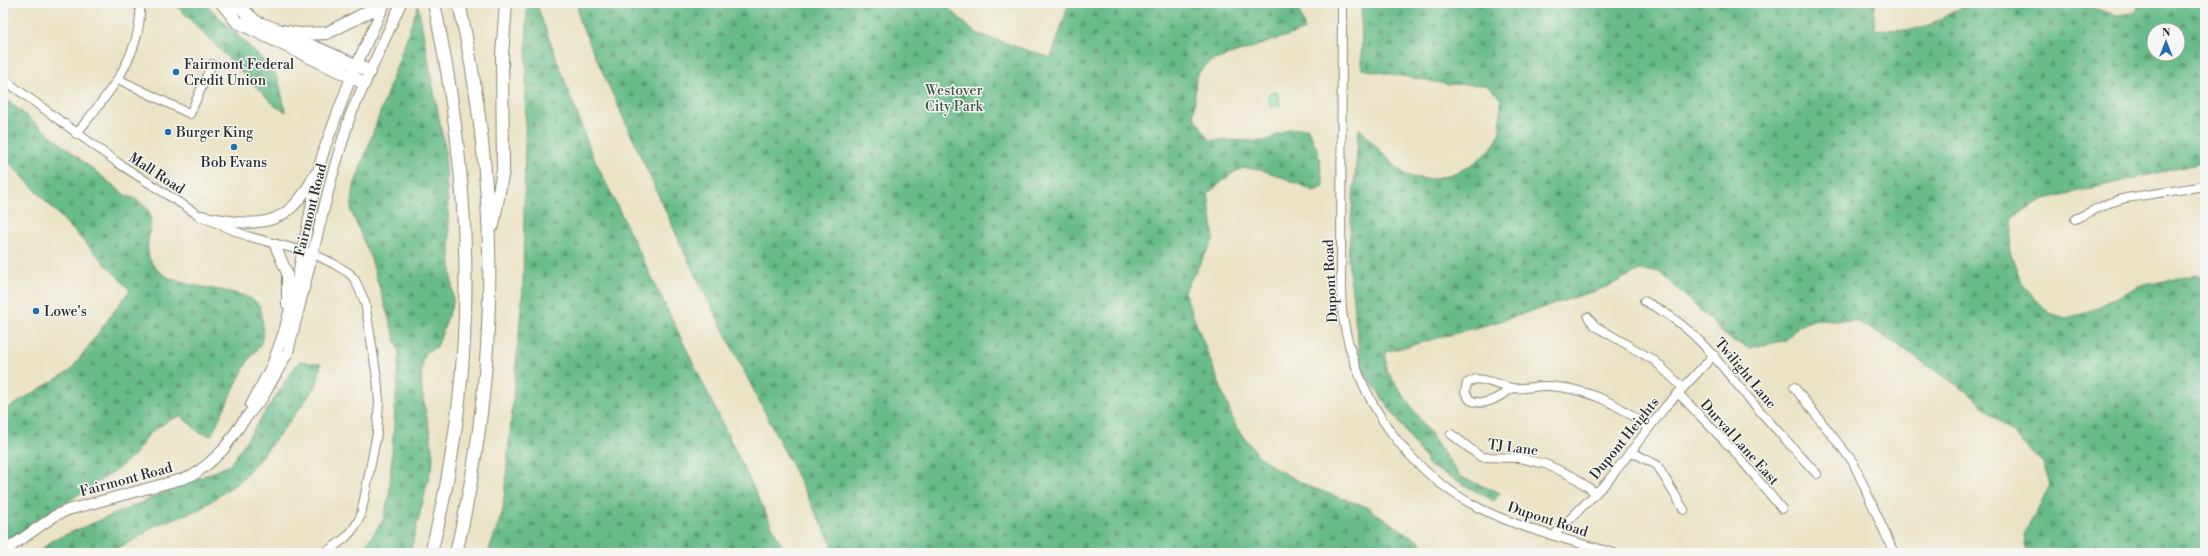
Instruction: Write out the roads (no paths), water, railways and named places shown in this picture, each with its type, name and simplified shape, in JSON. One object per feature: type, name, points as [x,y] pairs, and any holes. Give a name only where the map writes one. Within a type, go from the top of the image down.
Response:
[{"type":"highway","points":[[222,3],[237,22],[353,72],[369,71]]},
{"type":"highway","points":[[236,3],[256,22],[353,72],[364,83]]},
{"type":"highway","points":[[256,22],[281,31],[299,34],[327,33],[372,10],[378,3]]},
{"type":"highway","points":[[431,553],[451,464],[460,402],[466,274],[464,199],[456,118],[434,3]]},
{"type":"highway","points":[[456,553],[468,504],[479,438],[490,316],[490,242],[484,152],[474,82],[459,3]]},
{"type":"highway","points":[[490,242],[503,170],[502,55],[506,3]]},
{"type":"main road","name":"Fairmont Road","points":[[244,420],[272,364],[284,332],[296,285],[319,167],[353,72],[385,3]]},
{"type":"main road","name":"Fairmont Road","points":[[3,552],[56,515],[68,510],[182,479],[195,474],[223,450],[244,420],[263,397],[288,352],[340,148],[350,116],[401,3]]},
{"type":"main road","points":[[200,216],[244,223],[271,220],[294,206],[303,196],[319,167]]},
{"type":"main road","points":[[275,244],[284,266],[288,282],[284,332]]},
{"type":"street","points":[[76,134],[118,79],[130,57],[136,38],[140,17],[140,3]]},
{"type":"street","name":"Dupont Road","points":[[1342,3],[1341,281],[1343,316],[1347,335],[1361,380],[1378,413],[1395,437],[1411,456],[1440,483],[1478,508],[1524,526],[1614,553]]},
{"type":"street","points":[[118,79],[190,114],[212,64]]},
{"type":"street","name":"Mall Road","points":[[3,79],[76,134],[200,216],[241,234],[314,254],[348,273],[360,290],[370,330],[379,401],[377,433],[361,515],[356,526],[348,537],[323,553]]},
{"type":"street","points":[[2075,219],[2109,203],[2126,198],[2205,186]]},
{"type":"street","name":"Twilight Lane","points":[[1644,301],[1684,325],[1714,355],[1781,435],[1817,474]]},
{"type":"street","name":"Durval Lane East","points":[[1588,317],[1595,326],[1662,366],[1681,391],[1782,508]]},
{"type":"street","name":"Dupont Heights","points":[[1554,535],[1596,493],[1648,428],[1714,355]]},
{"type":"street","points":[[1513,388],[1492,400],[1479,403],[1470,400],[1465,392],[1467,383],[1476,379],[1513,388],[1547,386],[1581,391],[1617,406],[1636,417],[1648,428]]},
{"type":"street","points":[[1794,387],[1853,462],[1894,553]]},
{"type":"street","name":"TJ Lane","points":[[1451,434],[1467,448],[1481,457],[1519,458],[1545,464],[1574,477],[1596,493]]},
{"type":"street","points":[[1630,451],[1657,465],[1684,510]]},
{"type":"place","name":"Fairmont Federal Credit Union","points":[[176,72]]},
{"type":"place","name":"Burger King","points":[[168,132]]},
{"type":"place","name":"Bob Evans","points":[[234,147]]},
{"type":"place","name":"Lowe's","points":[[36,311]]},
{"type":"park label","name":"Westover City Park","points":[[954,98]]}]
